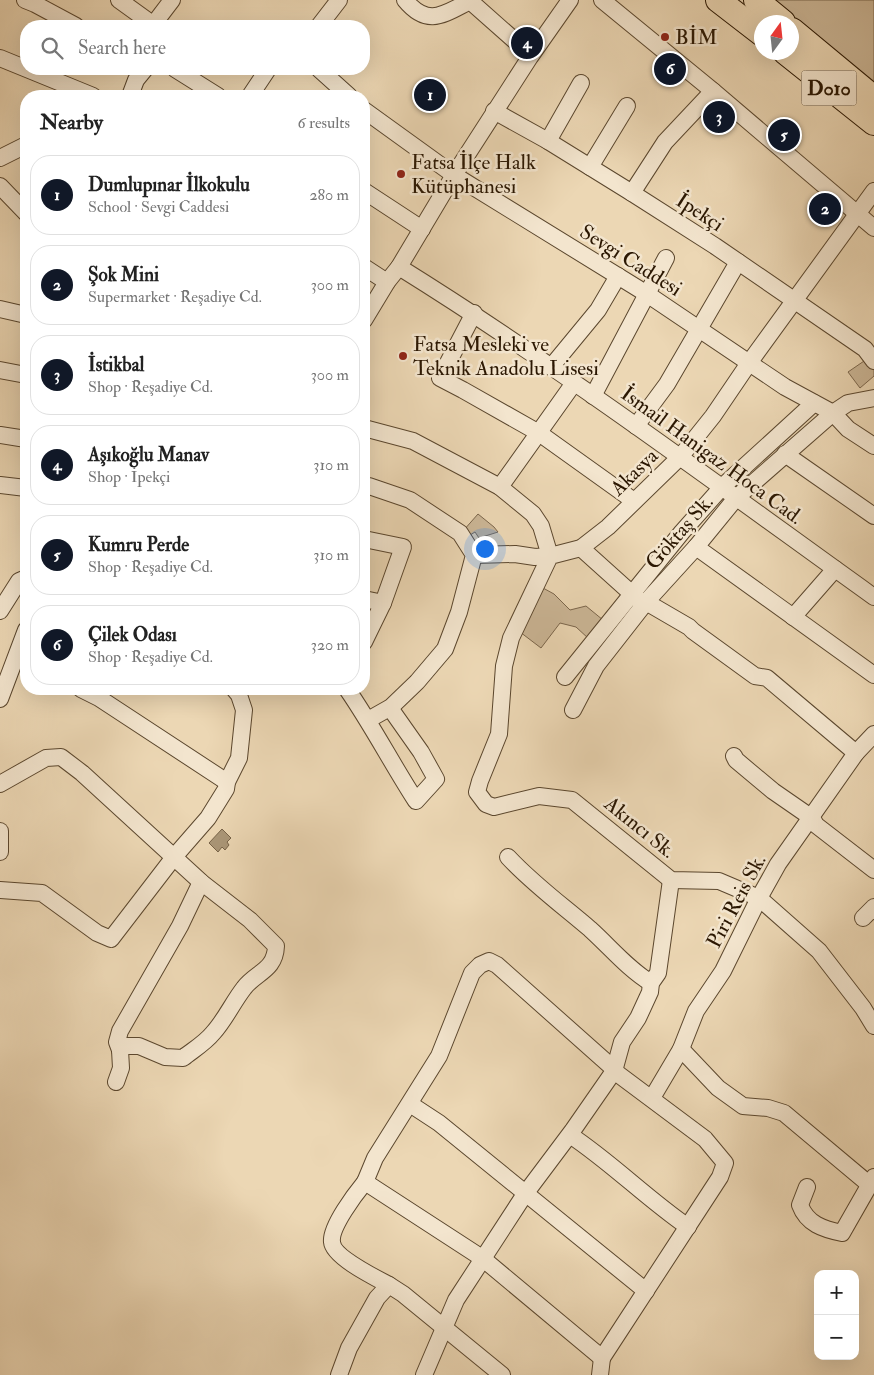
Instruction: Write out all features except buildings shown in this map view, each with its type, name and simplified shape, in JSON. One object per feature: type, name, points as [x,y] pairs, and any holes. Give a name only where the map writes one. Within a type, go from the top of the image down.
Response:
[{"type":"highway","points":[[718,0],[754,28]]},
{"type":"highway","points":[[756,0],[774,15]]},
{"type":"highway","name":"D010","points":[[799,36],[874,98]]},
{"type":"highway","name":"D010","points":[[795,60],[874,123]]},
{"type":"street","points":[[25,0],[65,20]]},
{"type":"street","points":[[119,0],[146,20]]},
{"type":"street","points":[[158,20],[172,0]]},
{"type":"street","points":[[323,20],[338,0]]},
{"type":"street","points":[[405,0],[414,12],[439,17],[470,1],[531,55]]},
{"type":"street","points":[[370,310],[387,282],[400,267],[494,111],[570,0]]},
{"type":"street","points":[[602,0],[713,91],[874,228]]},
{"type":"street","points":[[0,58],[20,66]]},
{"type":"street","points":[[42,75],[78,90]]},
{"type":"street","points":[[132,90],[140,75]]},
{"type":"street","points":[[185,75],[208,90]]},
{"type":"street","points":[[254,90],[264,75]]},
{"type":"street","points":[[325,75],[341,90]]},
{"type":"street","points":[[548,141],[581,83]]},
{"type":"street","points":[[632,193],[665,142],[713,91]]},
{"type":"street","points":[[590,167],[626,106]]},
{"type":"street","name":"İpekçi","points":[[494,111],[548,141],[738,262],[864,349],[874,361]]},
{"type":"street","name":"Sevgi Caddesi","points":[[370,114],[454,175],[647,294],[785,387],[832,413],[848,429],[874,446]]},
{"type":"street","points":[[0,158],[20,148]]},
{"type":"street","points":[[0,186],[20,207]]},
{"type":"street","name":"Akasya","points":[[474,554],[550,556],[581,548],[608,527],[681,456],[713,416],[794,300],[874,191]]},
{"type":"street","points":[[370,195],[422,229]]},
{"type":"street","points":[[593,396],[666,258]]},
{"type":"street","points":[[636,426],[667,384],[738,262]]},
{"type":"street","name":"İsmail Hanigaz Hoca Cad.","points":[[400,267],[474,313],[681,456],[874,597]]},
{"type":"street","points":[[370,271],[387,282]]},
{"type":"street","points":[[551,367],[598,310],[618,276]]},
{"type":"street","points":[[0,309],[20,314]]},
{"type":"street","points":[[474,313],[440,378],[539,433],[634,501]]},
{"type":"street","points":[[0,370],[20,375]]},
{"type":"street","points":[[500,487],[574,382]]},
{"type":"street","name":"Göktaş Sk.","points":[[565,677],[619,608],[640,598],[696,547],[736,498],[832,413],[848,403],[874,398]]},
{"type":"street","name":"Göktaş Sk.","points":[[573,710],[596,666],[682,532],[722,487],[814,403]]},
{"type":"street","points":[[370,430],[413,441],[500,487],[533,514],[540,526],[550,556]]},
{"type":"street","points":[[0,434],[20,438]]},
{"type":"street","points":[[785,454],[874,516]]},
{"type":"street","points":[[0,485],[20,487]]},
{"type":"street","points":[[368,720],[390,708],[417,682],[445,649],[459,612],[474,554],[460,533],[410,500],[370,486]]},
{"type":"street","points":[[370,540],[403,548],[383,603],[370,630]]},
{"type":"street","points":[[696,547],[874,675]]},
{"type":"street","points":[[581,548],[640,598],[689,627],[755,676],[767,678],[856,753]]},
{"type":"street","name":"Akıncı Sk.","points":[[550,556],[511,638],[504,666],[499,734],[480,781],[478,792],[486,804],[494,807],[539,796],[572,800],[671,880],[719,881],[759,898],[819,951],[863,1008],[874,1026]]},
{"type":"street","points":[[793,616],[835,569]]},
{"type":"street","points":[[0,611],[20,581]]},
{"type":"street","points":[[370,600],[383,603]]},
{"type":"street","points":[[0,699],[20,662]]},
{"type":"street","points":[[92,695],[227,782]]},
{"type":"street","points":[[0,890],[42,893],[97,933],[111,939],[174,857],[208,818],[226,789],[227,782],[239,758],[244,710],[238,695]]},
{"type":"street","points":[[351,695],[416,800],[436,779],[422,752],[390,708]]},
{"type":"street","name":"Piri Reis Sk.","points":[[652,1098],[680,1049],[696,1011],[723,971],[778,864],[856,753],[874,734]]},
{"type":"street","points":[[734,756],[736,760],[812,818],[816,825],[874,870]]},
{"type":"street","points":[[0,784],[46,758],[61,758],[82,773],[201,882],[250,920],[276,946],[276,955],[264,972],[246,986],[214,1033],[183,1058],[164,1057],[139,1046],[124,1046],[120,1050]]},
{"type":"street","points":[[0,831],[0,852]]},
{"type":"street","points":[[508,857],[525,875],[591,930],[640,977],[651,983]]},
{"type":"street","points":[[424,1375],[456,1300],[482,1258],[525,1194],[570,1135],[614,1070],[622,1042],[638,1018],[650,992],[651,983],[658,973],[671,880]]},
{"type":"street","points":[[116,1082],[121,1068],[120,1050],[117,1042],[120,1031],[180,926],[201,882]]},
{"type":"street","points":[[502,1375],[403,1294],[335,1250],[332,1242],[333,1232],[348,1203],[365,1182],[375,1158],[439,1056],[472,973],[480,965],[489,961],[515,980],[614,1070],[705,1139],[725,1162],[720,1177],[602,1358],[600,1375]]},
{"type":"street","points":[[680,1049],[718,1088],[743,1106],[768,1108],[784,1113],[872,1181],[842,1233],[813,1224],[803,1214],[800,1205],[807,1187]]},
{"type":"street","points":[[410,1104],[439,1123],[646,1291]]},
{"type":"street","points":[[570,1135],[614,1167],[647,1197],[688,1227]]},
{"type":"street","points":[[365,1182],[482,1258],[602,1358]]},
{"type":"street","points":[[339,1375],[349,1348],[377,1298],[388,1285]]},
{"type":"shaded area","points":[[770,0],[874,0],[874,85],[799,24],[799,15],[788,15]]},
{"type":"shaded area","points":[[867,359],[874,367],[874,376],[860,388],[848,372]]},
{"type":"shaded area","points":[[478,514],[498,532],[479,538],[475,532],[467,537],[463,531]]},
{"type":"shaded area","points":[[543,588],[554,594],[570,610],[586,606],[603,620],[589,639],[576,627],[560,623],[541,648],[520,632]]},
{"type":"shaded area","points":[[222,829],[231,838],[227,842],[229,845],[225,850],[222,847],[218,852],[209,843]]},
{"type":"place","name":"BİM","points":[[665,37]]},
{"type":"place","name":"Aşıkoğlu Manav","points":[[527,43]]},
{"type":"place","name":"Çilek Odası","points":[[670,69]]},
{"type":"place","name":"Dumlupınar İlkokulu","points":[[430,95]]},
{"type":"place","name":"İstikbal","points":[[719,117]]},
{"type":"place","name":"Kumru Perde","points":[[784,135]]},
{"type":"place","name":"Fatsa İlçe Halk Kütüphanesi","points":[[401,174]]},
{"type":"place","name":"Şok Mini","points":[[825,209]]},
{"type":"place","name":"Fatsa Mesleki ve Teknik Anadolu Lisesi","points":[[403,356]]}]
